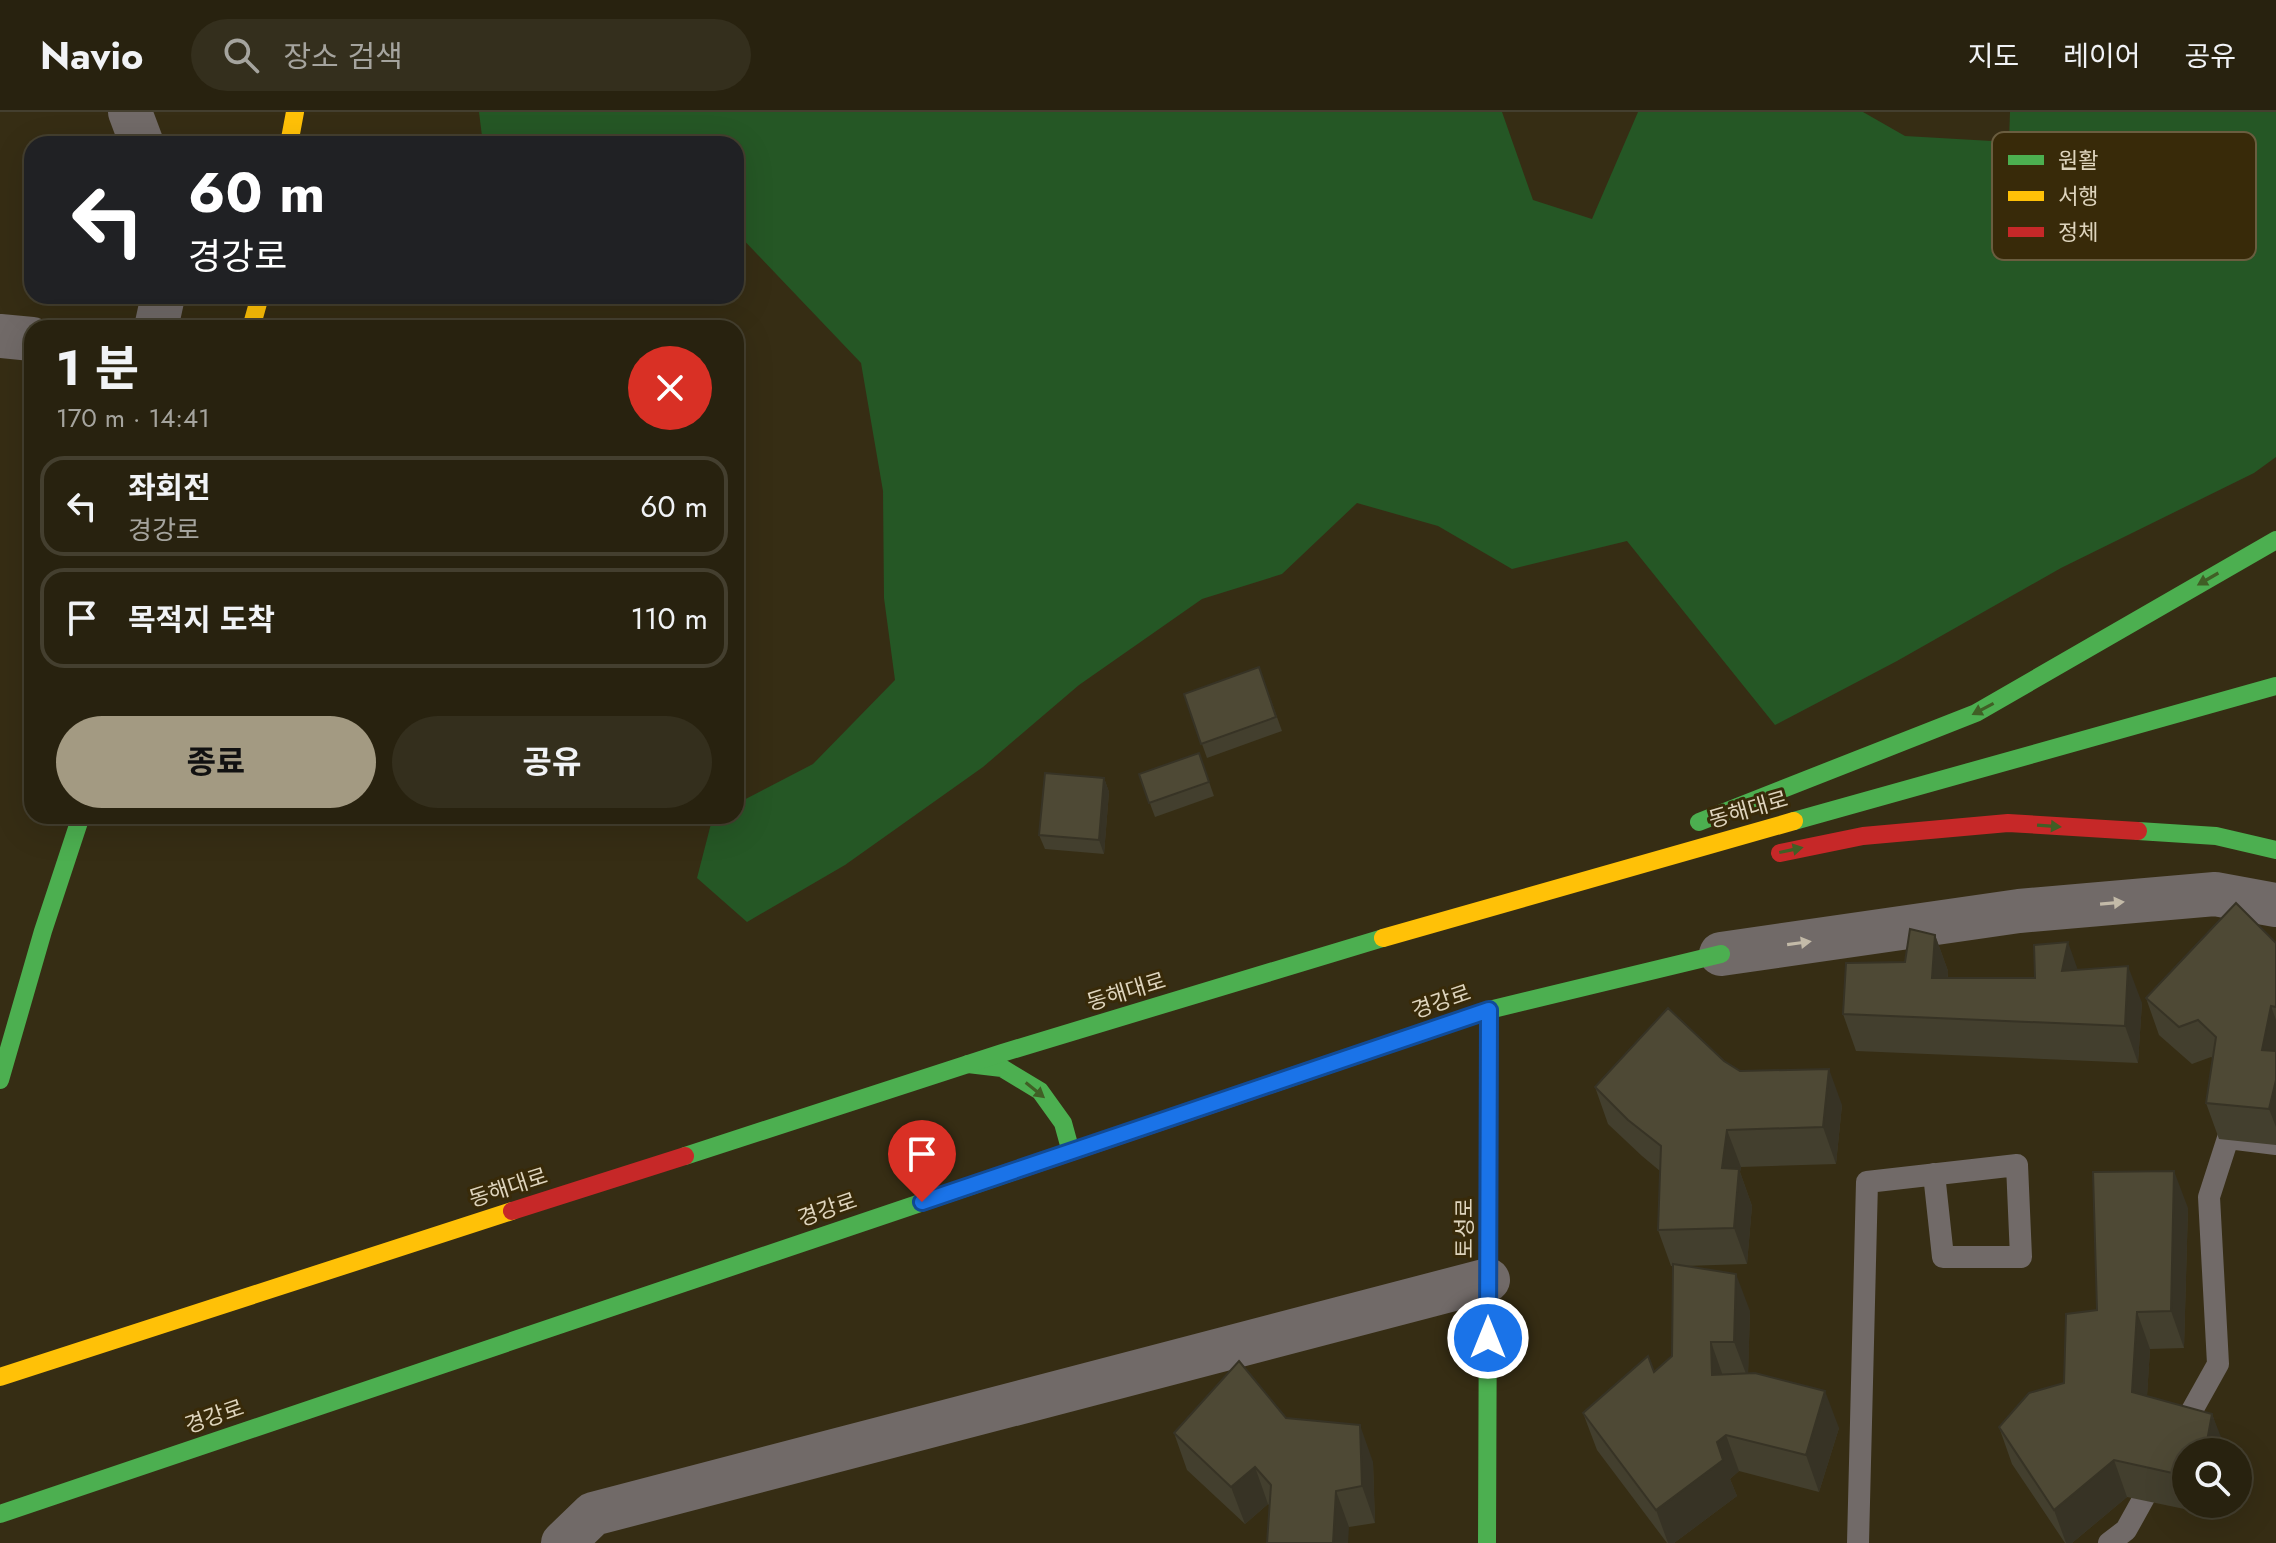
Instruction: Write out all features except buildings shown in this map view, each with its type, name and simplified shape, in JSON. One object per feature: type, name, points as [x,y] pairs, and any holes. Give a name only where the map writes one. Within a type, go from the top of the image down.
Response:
[{"type":"main road","points":[[290,136],[295,112]]},
{"type":"main road","points":[[1688,826],[1976,713],[2276,540]]},
{"type":"main road","name":"동해대로","points":[[0,1377],[968,1064],[1494,905],[2276,686]]},
{"type":"main road","points":[[1763,856],[1863,836],[2008,823],[2216,836],[2276,850]]},
{"type":"main road","points":[[0,1080],[43,931],[78,824]]},
{"type":"main road","points":[[1435,924],[1629,849]]},
{"type":"main road","points":[[1494,905],[1675,873]]},
{"type":"main road","name":"경강로","points":[[0,1514],[1489,1010],[1721,954]]},
{"type":"main road","name":"토성로","points":[[1487,1543],[1489,1010]]},
{"type":"main road","points":[[968,1064],[1002,1068],[1040,1091],[1063,1123],[1071,1152]]},
{"type":"street","points":[[130,112],[139,136]]},
{"type":"street","points":[[0,336],[24,338]]},
{"type":"street","points":[[1721,954],[2019,911],[2215,894],[2276,905]]},
{"type":"street","points":[[563,1543],[593,1514],[1488,1280]]},
{"type":"lane","points":[[2109,1543],[2126,1530],[2218,1364],[2209,1197],[2228,1138],[2276,1144]]},
{"type":"lane","points":[[1858,1543],[1867,1182],[1934,1174],[2017,1165],[2021,1257],[1943,1257],[1934,1174]]},
{"type":"green space","points":[[479,112],[1502,112],[1533,200],[1592,219],[1638,112],[1863,112],[1905,136],[1992,141],[1992,260],[2256,260],[2256,132],[2009,132],[2010,112],[2276,112],[2276,457],[2254,473],[2061,568],[1897,661],[1775,725],[1627,541],[1512,569],[1438,526],[1357,503],[1282,574],[1202,599],[1079,685],[983,767],[845,865],[747,922],[697,878],[711,824],[744,824],[744,800],[813,764],[895,680],[884,598],[883,491],[861,363],[744,240],[744,136],[482,136]]},
{"type":"traffic: fast","points":[[1699,822],[1976,713],[2276,540]]},
{"type":"traffic: fast","points":[[1794,821],[2276,686]]},
{"type":"traffic: fast","points":[[0,1080],[43,931],[78,824]]},
{"type":"traffic: fast","points":[[2138,831],[2216,836],[2276,850]]},
{"type":"traffic: fast","points":[[685,1156],[1002,1053],[1383,938]]},
{"type":"traffic: fast","points":[[1272,1084],[1489,1010],[1721,954]]},
{"type":"traffic: fast","points":[[1487,1543],[1489,1010]]},
{"type":"traffic: fast","points":[[968,1064],[1002,1068],[1040,1091],[1063,1123],[1071,1152]]},
{"type":"traffic: fast","points":[[0,1514],[1018,1170]]},
{"type":"traffic: slow","points":[[290,136],[295,112]]},
{"type":"traffic: slow","points":[[253,320],[258,304]]},
{"type":"traffic: slow","points":[[1383,938],[1794,821]]},
{"type":"traffic: slow","points":[[0,1377],[512,1211]]},
{"type":"traffic: jam","points":[[1780,853],[1863,836],[2008,823],[2138,831]]},
{"type":"traffic: jam","points":[[1018,1170],[1272,1084]]},
{"type":"traffic: jam","points":[[512,1211],[685,1156]]},
{"type":"route","points":[[922,1202],[1489,1010],[1488,1338]]}]
